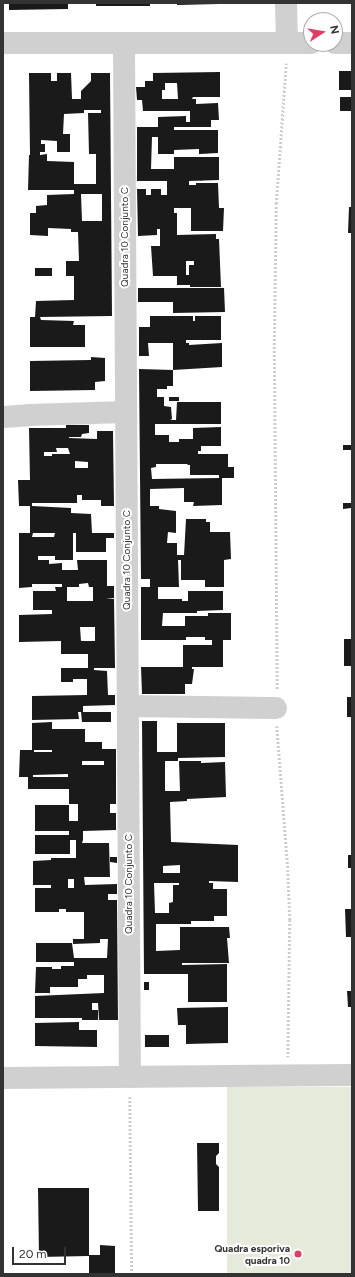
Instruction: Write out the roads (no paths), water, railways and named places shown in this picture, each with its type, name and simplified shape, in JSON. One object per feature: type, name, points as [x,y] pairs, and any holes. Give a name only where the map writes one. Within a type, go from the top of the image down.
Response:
[{"type":"street","points":[[286,3],[287,43]]},
{"type":"street","points":[[3,43],[303,43]]},
{"type":"street","name":"Quadra 10 Conjunto C","points":[[124,44],[130,1077]]},
{"type":"street","points":[[3,417],[126,412]]},
{"type":"street","points":[[128,706],[276,708]]},
{"type":"street","points":[[3,1078],[352,1075]]},
{"type":"place","name":"Quadra esporiva quadra 10","points":[[298,1254]]}]
